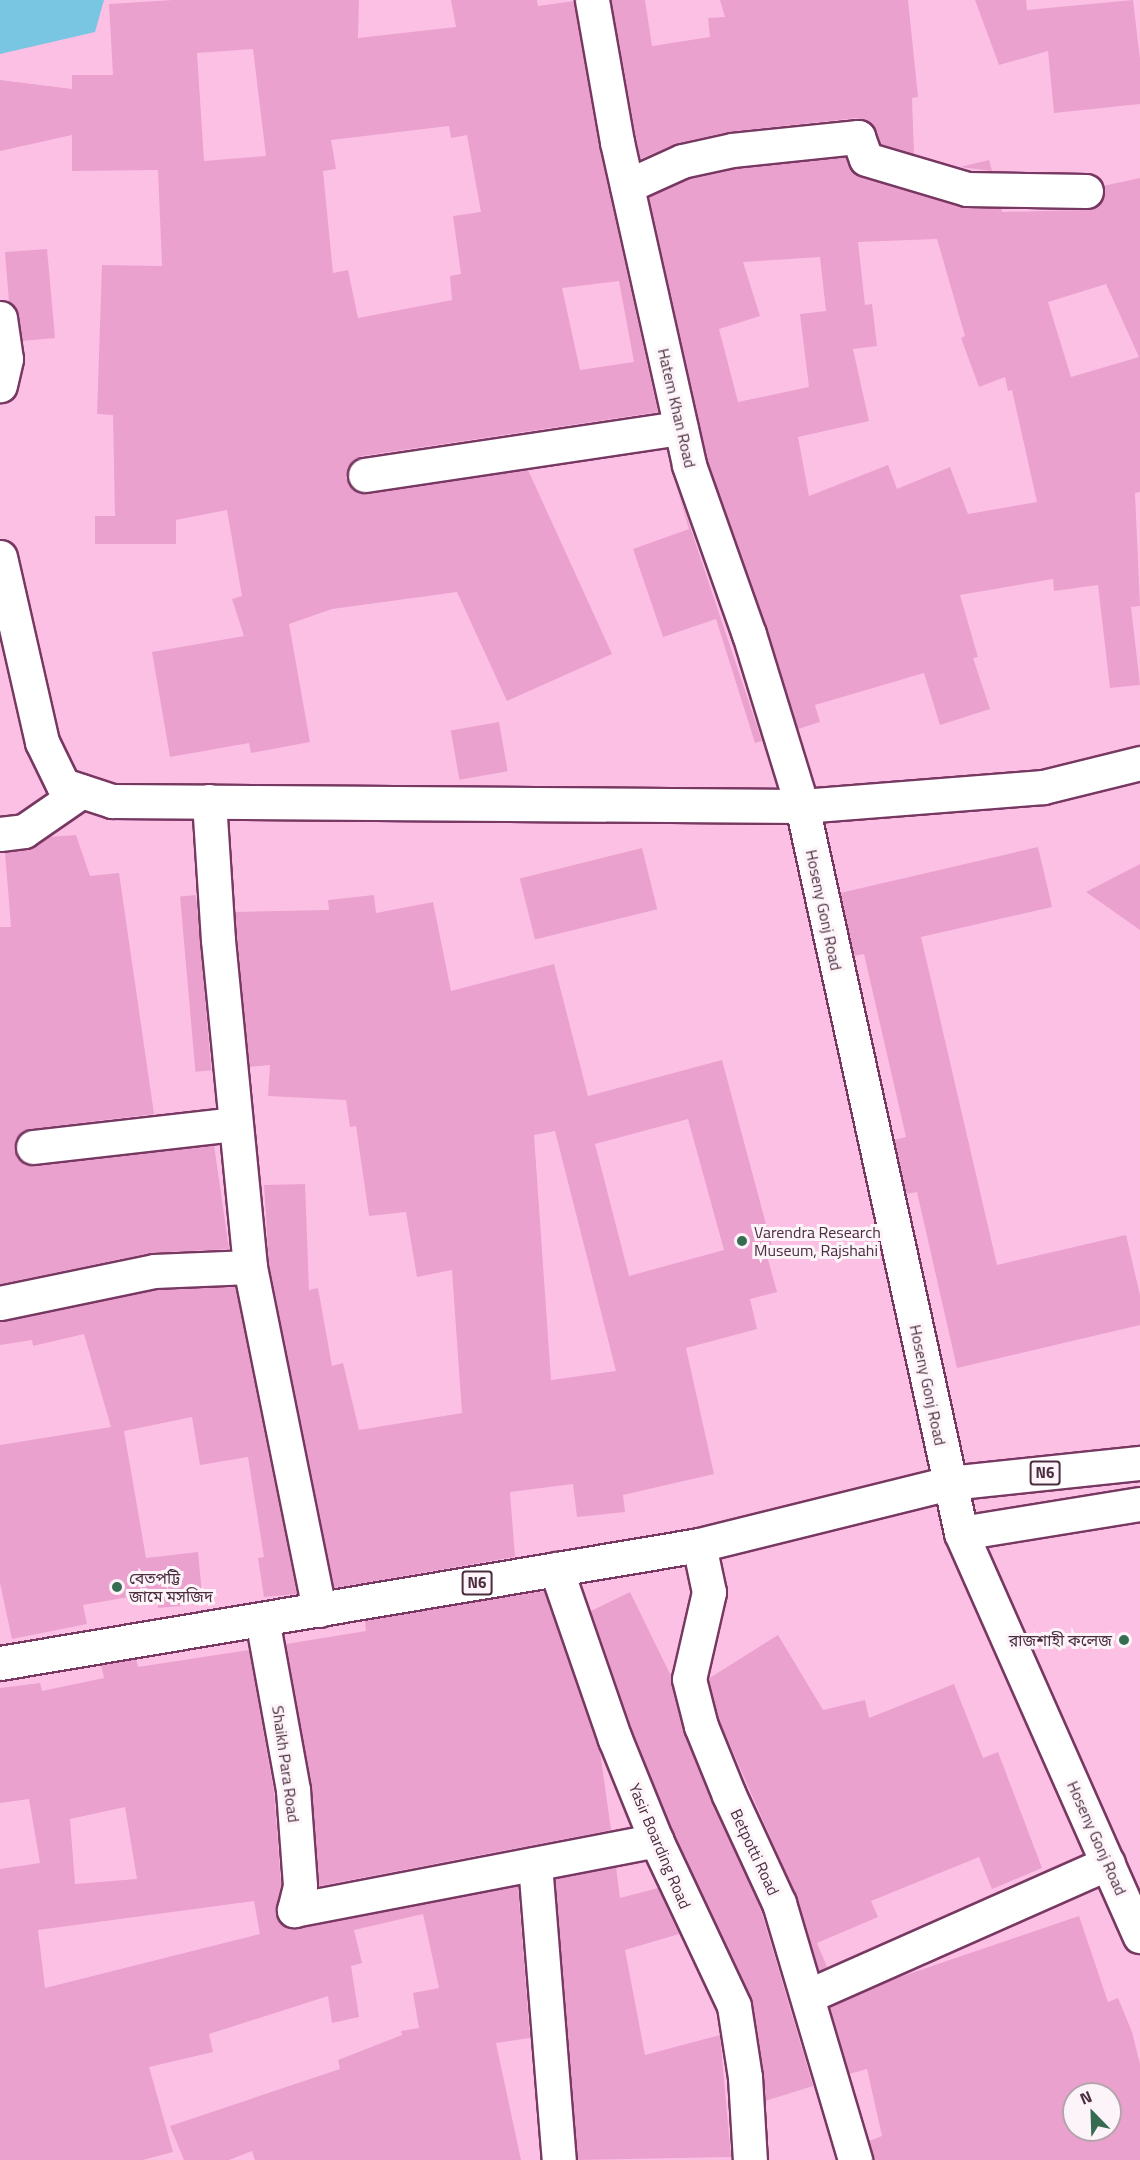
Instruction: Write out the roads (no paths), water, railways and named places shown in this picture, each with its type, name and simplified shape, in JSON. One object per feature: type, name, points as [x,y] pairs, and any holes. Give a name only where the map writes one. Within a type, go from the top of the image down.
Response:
[{"type":"main road","name":"Hatem Khan Road","points":[[592,0],[627,186],[689,465],[749,634],[802,806]]},
{"type":"main road","points":[[627,186],[682,161],[732,150],[858,137],[866,159],[967,189],[1086,191]]},
{"type":"main road","points":[[0,318],[6,359],[0,385]]},
{"type":"main road","points":[[365,475],[681,428]]},
{"type":"main road","points":[[0,557],[42,742],[63,785],[112,801],[802,806],[1043,787],[1140,763]]},
{"type":"main road","points":[[0,834],[24,831],[82,791]]},
{"type":"main road","points":[[209,801],[235,1124],[250,1267],[319,1610]]},
{"type":"main road","name":"Hoseny Gonj Road","points":[[802,806],[949,1483],[962,1533],[1140,1936]]},
{"type":"main road","points":[[33,1147],[235,1124]]},
{"type":"main road","points":[[0,1303],[154,1271],[250,1267]]},
{"type":"main road","name":"N6","points":[[0,1663],[699,1545],[949,1483],[1140,1463]]},
{"type":"main road","points":[[962,1533],[1140,1504]]},
{"type":"main road","name":"Betpotti Road","points":[[699,1545],[710,1592],[689,1679],[701,1726],[779,1904],[855,2160]]},
{"type":"main road","name":"Yasir Boarding Road","points":[[556,1569],[615,1739],[656,1840],[734,2006],[745,2076],[750,2160]]},
{"type":"main road","name":"Shaikh Para Road","points":[[262,1619],[293,1790],[300,1886],[294,1910],[535,1864]]},
{"type":"main road","points":[[559,2160],[535,1864],[656,1840]]},
{"type":"main road","points":[[808,1996],[1108,1863]]},
{"type":"water","points":[[0,0],[104,0],[95,32],[0,54]]},
{"type":"place","name":"Varendra Research Museum, Rajshahi","points":[[742,1241]]},
{"type":"place","name":"বেতপট্টি জামে মসজিদ","points":[[117,1587]]},
{"type":"place","name":"রাজশাহী কলেজ","points":[[1124,1640]]}]
